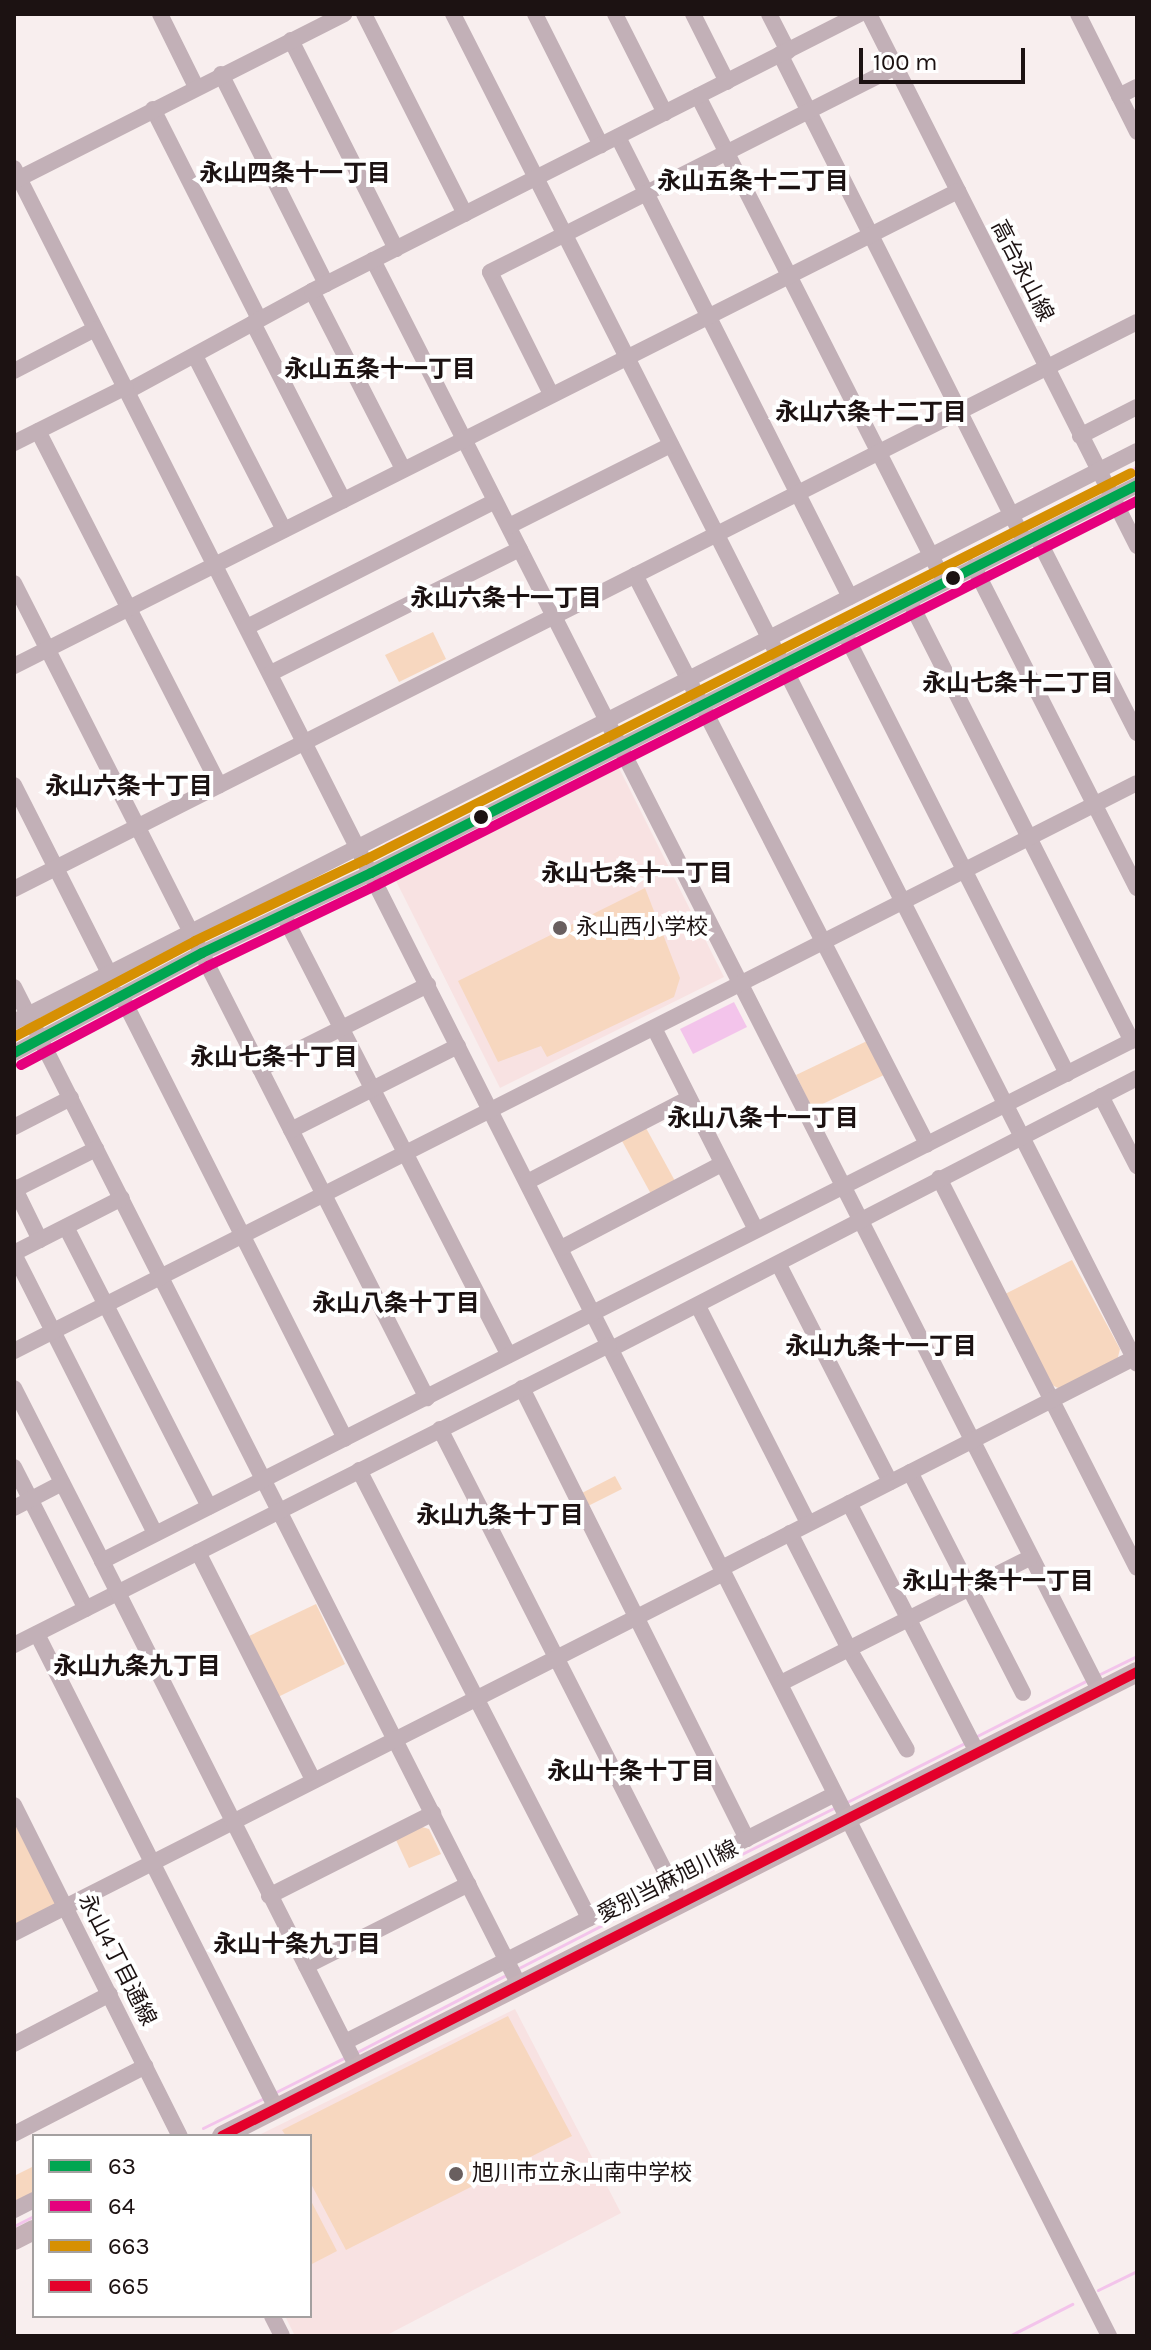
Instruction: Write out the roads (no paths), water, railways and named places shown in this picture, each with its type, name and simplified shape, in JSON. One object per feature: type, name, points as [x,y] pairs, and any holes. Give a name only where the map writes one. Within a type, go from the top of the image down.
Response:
[{"type":"main road","name":"愛別当麻旭川線","points":[[225,2134],[272,2100],[351,2055],[675,1890],[848,1818],[972,1743],[1095,1682],[1137,1672]]},
{"type":"street","points":[[160,14],[196,87]]},
{"type":"street","points":[[344,14],[16,175],[216,564],[1109,2336]]},
{"type":"street","points":[[364,14],[465,214]]},
{"type":"street","points":[[14,1933],[637,1618],[808,1523],[1136,1360],[453,14]]},
{"type":"street","points":[[535,14],[601,145]]},
{"type":"street","points":[[615,14],[665,113]]},
{"type":"street","points":[[693,14],[727,82]]},
{"type":"street","points":[[769,14],[808,111],[1011,517],[1031,540],[1137,733]]},
{"type":"street","points":[[14,443],[195,356],[319,287],[860,14]]},
{"type":"street","name":"高台永山線","points":[[869,14],[1137,546]]},
{"type":"street","points":[[1078,14],[1137,132]]},
{"type":"street","points":[[291,40],[396,249]]},
{"type":"street","points":[[551,394],[490,272],[895,67]]},
{"type":"street","points":[[221,74],[403,469]]},
{"type":"street","points":[[1119,96],[1137,87]]},
{"type":"street","points":[[698,96],[944,581]]},
{"type":"street","points":[[153,109],[343,500]]},
{"type":"street","points":[[618,137],[850,597]]},
{"type":"street","points":[[14,666],[958,191]]},
{"type":"street","points":[[373,260],[1095,1682]]},
{"type":"street","points":[[14,889],[1137,322]]},
{"type":"street","points":[[14,371],[95,329]]},
{"type":"street","points":[[195,356],[284,530]]},
{"type":"street","points":[[1080,436],[1137,407]]},
{"type":"street","points":[[38,431],[219,785]]},
{"type":"street","points":[[509,526],[671,445]]},
{"type":"street","points":[[14,1053],[202,953],[371,873],[620,746],[769,639],[1137,451]]},
{"type":"street","points":[[21,1019],[607,722],[784,663],[1137,485]]},
{"type":"street","points":[[247,627],[495,501]]},
{"type":"street","points":[[271,673],[520,549]]},
{"type":"street","points":[[974,567],[1137,888]]},
{"type":"street","points":[[635,575],[927,1144]]},
{"type":"street","points":[[14,583],[427,1398]]},
{"type":"street","points":[[102,1561],[1134,1039],[909,600]]},
{"type":"street","points":[[812,616],[823,643]]},
{"type":"street","points":[[844,632],[1067,1074]]},
{"type":"street","points":[[14,1351],[1137,783]]},
{"type":"street","points":[[14,785],[110,975]]},
{"type":"street","points":[[284,916],[509,1355]]},
{"type":"street","points":[[260,1069],[428,985]]},
{"type":"street","points":[[14,987],[21,1019],[41,1039],[512,1973]]},
{"type":"street","points":[[121,995],[345,1439]]},
{"type":"street","points":[[654,1028],[756,1230]]},
{"type":"street","points":[[291,1130],[458,1046]]},
{"type":"street","points":[[16,1638],[37,1634],[522,1388],[698,1306],[939,1178],[1137,1078]]},
{"type":"street","points":[[1101,1096],[1136,1161]]},
{"type":"street","points":[[14,1127],[71,1098]]},
{"type":"street","points":[[527,1182],[689,1098]]},
{"type":"street","points":[[40,1240],[14,1189],[96,1149]]},
{"type":"street","points":[[561,1248],[722,1164]]},
{"type":"street","points":[[939,1178],[1137,1568]]},
{"type":"street","points":[[122,1198],[14,1254],[155,1533]]},
{"type":"street","points":[[66,1227],[209,1506]]},
{"type":"street","points":[[779,1265],[890,1482]]},
{"type":"street","points":[[698,1306],[808,1523]]},
{"type":"street","points":[[14,1388],[351,2055],[512,1973],[589,1918],[675,1890],[747,1839],[835,1794]]},
{"type":"street","points":[[522,1388],[747,1839]]},
{"type":"street","points":[[440,1429],[675,1890]]},
{"type":"street","points":[[14,1467],[86,1609]]},
{"type":"street","points":[[359,1470],[589,1918]]},
{"type":"street","points":[[910,1472],[1023,1693]]},
{"type":"street","points":[[14,1508],[62,1483]]},
{"type":"street","points":[[849,1503],[972,1743]]},
{"type":"street","points":[[790,1533],[849,1649],[907,1750]]},
{"type":"street","points":[[198,1552],[313,1780]]},
{"type":"street","points":[[781,1683],[1030,1558]]},
{"type":"street","points":[[37,1634],[272,2100]]},
{"type":"street","name":"永山4丁目通線","points":[[14,1805],[146,2066],[173,2134]]},
{"type":"street","points":[[269,1896],[433,1813]]},
{"type":"street","points":[[306,1966],[469,1884]]},
{"type":"street","points":[[14,2044],[110,1994]]},
{"type":"street","points":[[14,2134],[146,2066]]},
{"type":"street","points":[[14,2210],[32,2201]]},
{"type":"street","points":[[273,2318],[282,2336]]},
{"type":"waterway","points":[[1129,471],[1137,467]]},
{"type":"waterway","points":[[1028,521],[1082,495]]},
{"type":"waterway","points":[[957,556],[1011,530]]},
{"type":"waterway","points":[[830,622],[920,576]]},
{"type":"waterway","points":[[698,689],[759,658]]},
{"type":"waterway","points":[[633,722],[688,694]]},
{"type":"waterway","points":[[485,795],[594,739]]},
{"type":"waterway","points":[[386,844],[425,825]]},
{"type":"waterway","points":[[212,934],[345,867]]},
{"type":"waterway","points":[[52,1016],[180,951]]},
{"type":"waterway","points":[[1098,1675],[1137,1656]]},
{"type":"waterway","points":[[977,1736],[1088,1680]]},
{"type":"waterway","points":[[845,1803],[967,1742]]},
{"type":"waterway","points":[[680,1885],[834,1808]]},
{"type":"waterway","points":[[517,1969],[670,1890]]},
{"type":"waterway","points":[[357,2052],[506,1975]]},
{"type":"waterway","points":[[274,2093],[346,2057]]},
{"type":"waterway","points":[[203,2128],[264,2098]]},
{"type":"waterway","points":[[14,2226],[32,2217]]},
{"type":"waterway","points":[[1098,2290],[1137,2271]]},
{"type":"waterway","points":[[1009,2336],[1072,2304]]},
{"type":"place","name":"永山西小学校","points":[[560,928]]},
{"type":"place","name":"旭川市立永山南中学校","points":[[456,2174]]},
{"type":"district","name":"永山四条十一丁目","points":[[295,174]]},
{"type":"district","name":"永山五条十二丁目","points":[[753,182]]},
{"type":"district","name":"永山五条十一丁目","points":[[380,370]]},
{"type":"district","name":"永山六条十二丁目","points":[[871,413]]},
{"type":"district","name":"永山六条十一丁目","points":[[506,599]]},
{"type":"district","name":"永山七条十二丁目","points":[[1018,684]]},
{"type":"district","name":"永山六条十丁目","points":[[129,787]]},
{"type":"district","name":"永山七条十一丁目","points":[[637,874]]},
{"type":"district","name":"永山七条十丁目","points":[[274,1058]]},
{"type":"district","name":"永山八条十一丁目","points":[[763,1119]]},
{"type":"district","name":"永山八条十丁目","points":[[396,1304]]},
{"type":"district","name":"永山九条十一丁目","points":[[881,1347]]},
{"type":"district","name":"永山九条十丁目","points":[[500,1516]]},
{"type":"district","name":"永山十条十一丁目","points":[[998,1582]]},
{"type":"district","name":"永山九条九丁目","points":[[137,1667]]},
{"type":"district","name":"永山十条十丁目","points":[[631,1772]]},
{"type":"district","name":"永山十条九丁目","points":[[297,1945]]}]
